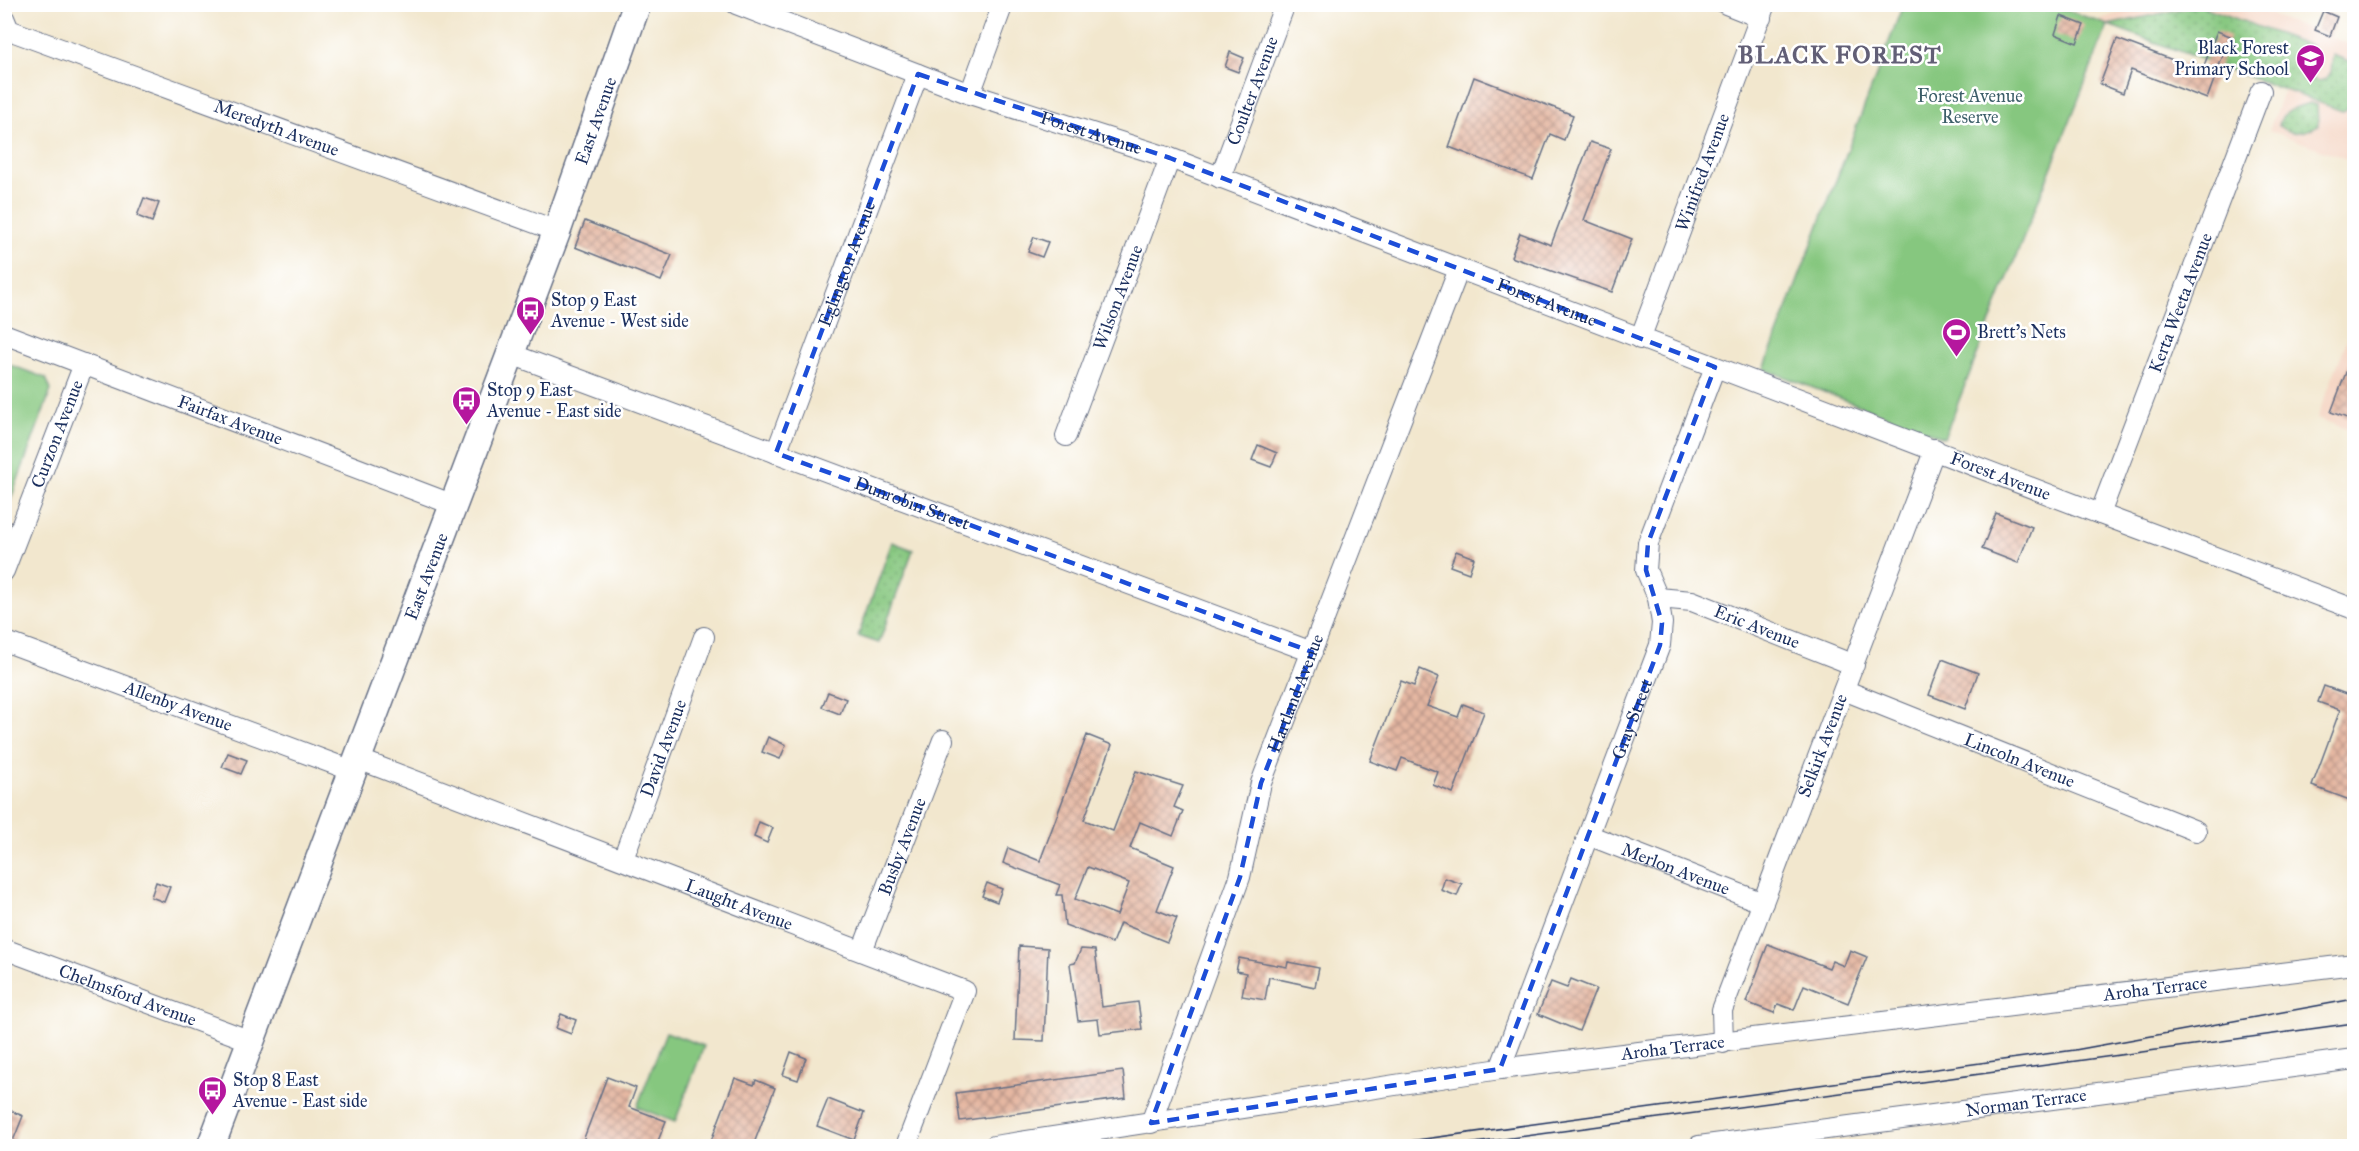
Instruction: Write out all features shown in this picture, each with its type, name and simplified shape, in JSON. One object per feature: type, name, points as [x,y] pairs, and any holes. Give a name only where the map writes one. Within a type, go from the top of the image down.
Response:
[{"type":"street","name":"East Avenue","points":[[211,1146],[557,231],[637,4]]},
{"type":"street","name":"Forest Avenue","points":[[736,4],[970,94],[1170,158],[1640,339],[2355,609]]},
{"type":"street","points":[[970,94],[1003,4]]},
{"type":"street","name":"Coulter Avenue","points":[[1220,178],[1285,4]]},
{"type":"street","points":[[1726,4],[1763,11]]},
{"type":"street","name":"Winifred Avenue","points":[[1640,339],[1763,11]]},
{"type":"street","name":"Meredyth Avenue","points":[[6,29],[557,231]]},
{"type":"street","name":"Eglington Avenue","points":[[776,453],[918,74]]},
{"type":"street","name":"Kerta Weeta Avenue","points":[[2100,514],[2261,91]]},
{"type":"street","name":"Wilson Avenue","points":[[1066,436],[1170,158]]},
{"type":"street","name":"Hartland Avenue","points":[[1151,1123],[1240,877],[1261,783],[1459,269]]},
{"type":"street","name":"Fairfax Avenue","points":[[4,334],[454,505]]},
{"type":"street","name":"Dunrobin Street","points":[[511,354],[1312,652]]},
{"type":"street","name":"Curzon Avenue","points":[[4,571],[84,364]]},
{"type":"street","name":"Gray Street","points":[[1500,1069],[1660,645],[1662,622],[1658,598],[1646,570],[1648,543],[1715,367]]},
{"type":"street","name":"Selkirk Avenue","points":[[1723,1043],[1722,1010],[1935,449]]},
{"type":"street","name":"Eric Avenue","points":[[1658,598],[1692,601],[1854,665]]},
{"type":"street","name":"David Avenue","points":[[623,859],[704,637]]},
{"type":"street","name":"Allenby Avenue","points":[[4,641],[356,765]]},
{"type":"street","name":"Lincoln Avenue","points":[[1844,690],[2196,831]]},
{"type":"street","name":"Busby Avenue","points":[[862,951],[943,740]]},
{"type":"street","name":"Laught Avenue","points":[[356,765],[623,859],[965,991],[906,1146]]},
{"type":"street","name":"Merlon Avenue","points":[[1588,835],[1763,903]]},
{"type":"street","name":"Chelmsford Avenue","points":[[4,949],[251,1041]]},
{"type":"street","name":"Aroha Terrace","points":[[994,1146],[1500,1069],[2355,964]]},
{"type":"street","name":"Norman Terrace","points":[[1699,1146],[2355,1059]]},
{"type":"highlighted area","points":[[918,74],[1170,158],[1715,367],[1648,543],[1646,570],[1662,623],[1660,645],[1500,1069],[1151,1123],[1240,877],[1261,783],[1312,652],[776,453]]},
{"type":"shaded area","name":"Black Forest Primary School","points":[[2123,5],[2245,5],[2354,46],[2354,162],[2269,130],[2284,90],[2098,21],[2120,12]]},
{"type":"shaded area","points":[[2354,322],[2354,432],[2317,418]]},
{"type":"green space","name":"Forest Avenue Reserve","points":[[1903,5],[2053,5],[2108,25],[1944,438],[1764,369]]},
{"type":"green space","points":[[2199,5],[2311,46],[2299,62],[2303,75],[2319,81],[2326,79],[2331,72],[2333,55],[2354,63],[2354,91],[2347,110],[2342,111],[2108,25]]},
{"type":"green space","points":[[2310,103],[2317,105],[2318,125],[2298,132],[2288,131],[2279,126],[2286,113]]},
{"type":"green space","points":[[5,363],[46,378],[51,390],[5,515]]},
{"type":"green space","points":[[892,542],[913,550],[879,643],[858,636]]},
{"type":"green space","points":[[666,1032],[704,1046],[675,1122],[637,1107]]},
{"type":"building","points":[[2323,11],[2337,17],[2330,36],[2315,30]]},
{"type":"building","points":[[2061,16],[2084,25],[2077,43],[2055,34]]},
{"type":"building","points":[[2217,31],[2230,36],[2207,99],[2131,70],[2123,93],[2100,84],[2117,39],[2202,71]]},
{"type":"building","points":[[1230,52],[1244,58],[1238,72],[1225,67]]},
{"type":"building","points":[[1474,77],[1573,115],[1564,140],[1550,134],[1533,179],[1449,147]]},
{"type":"building","points":[[1590,142],[1611,149],[1584,220],[1632,239],[1612,292],[1511,257],[1520,233],[1551,245]]},
{"type":"building","points":[[144,198],[159,203],[152,222],[137,216]]},
{"type":"building","points":[[585,221],[672,255],[661,281],[575,247]]},
{"type":"building","points":[[1034,237],[1048,242],[1042,257],[1028,252]]},
{"type":"building","points":[[2353,354],[2355,354],[2355,421],[2331,412]]},
{"type":"building","points":[[1258,445],[1277,453],[1271,467],[1252,460]]},
{"type":"building","points":[[1996,513],[2032,527],[2018,563],[1982,549]]},
{"type":"building","points":[[1456,551],[1474,558],[1469,573],[1450,566]]},
{"type":"building","points":[[1942,659],[1978,673],[1965,709],[1929,695]]},
{"type":"building","points":[[1420,669],[1439,677],[1427,706],[1458,717],[1463,704],[1484,712],[1453,793],[1433,785],[1438,772],[1402,758],[1397,771],[1370,761],[1401,681],[1414,686]]},
{"type":"building","points":[[2353,676],[2355,751],[2348,769],[2355,771],[2355,802],[2312,786],[2340,710],[2318,702],[2324,686],[2346,694]]},
{"type":"building","points":[[828,692],[846,699],[840,714],[822,707]]},
{"type":"building","points":[[1087,735],[1112,745],[1084,820],[1113,831],[1136,771],[1183,786],[1174,807],[1183,811],[1173,836],[1140,822],[1130,848],[1174,866],[1157,910],[1177,918],[1167,942],[1120,923],[1112,943],[1065,925],[1062,895],[1056,895],[1060,885],[1003,863],[1008,848],[1040,861]],"holes":[[[1088,867],[1129,883],[1117,915],[1075,899]]]},
{"type":"building","points":[[768,737],[786,745],[780,759],[762,752]]},
{"type":"building","points":[[228,753],[247,760],[241,774],[222,767]]},
{"type":"building","points":[[759,822],[773,828],[767,843],[754,837]]},
{"type":"building","points":[[1445,878],[1462,884],[1457,896],[1441,890]]},
{"type":"building","points":[[156,882],[170,887],[164,902],[151,897]]},
{"type":"building","points":[[987,883],[1002,889],[997,902],[982,896]]},
{"type":"building","points":[[1768,944],[1829,968],[1832,961],[1844,966],[1850,950],[1867,957],[1848,1003],[1804,985],[1794,1010],[1778,1004],[1774,1013],[1746,1002]]},
{"type":"building","points":[[1019,946],[1048,948],[1044,1041],[1015,1040]]},
{"type":"building","points":[[1081,949],[1095,950],[1102,1007],[1138,1002],[1142,1029],[1100,1034],[1098,1019],[1078,1021],[1070,964],[1075,963]]},
{"type":"building","points":[[1239,958],[1287,967],[1288,962],[1319,968],[1315,987],[1269,977],[1265,1000],[1242,996],[1246,973],[1236,971]]},
{"type":"building","points":[[1571,979],[1596,989],[1579,1031],[1538,1014],[1551,982],[1567,988]]},
{"type":"building","points":[[561,1014],[576,1020],[571,1034],[556,1028]]},
{"type":"building","points":[[791,1052],[806,1058],[798,1080],[783,1075]]},
{"type":"building","points":[[1123,1071],[1126,1098],[960,1121],[956,1093]]},
{"type":"building","points":[[607,1077],[636,1088],[629,1107],[666,1121],[656,1146],[581,1146]]},
{"type":"building","points":[[735,1078],[754,1085],[756,1080],[775,1088],[753,1146],[709,1146]]},
{"type":"building","points":[[828,1099],[864,1113],[854,1140],[817,1126]]},
{"type":"building","points":[[4,1108],[23,1116],[11,1146],[4,1146]]},
{"type":"tram line","points":[[1373,1146],[2075,1050],[2354,999]]},
{"type":"tram line","points":[[1453,1146],[2354,1023]]},
{"type":"place","name":"Black Forest Primary School","points":[[2310,84]]},
{"type":"place","name":"Stop 9 East Avenue - West side","points":[[530,336]]},
{"type":"place","name":"Brett's Nets","points":[[1956,358]]},
{"type":"place","name":"Stop 9 East Avenue - East side","points":[[466,426]]},
{"type":"place","name":"Stop 8 East Avenue - East side","points":[[212,1116]]},
{"type":"district","name":"BLACK FOREST","points":[[1840,55]]}]
